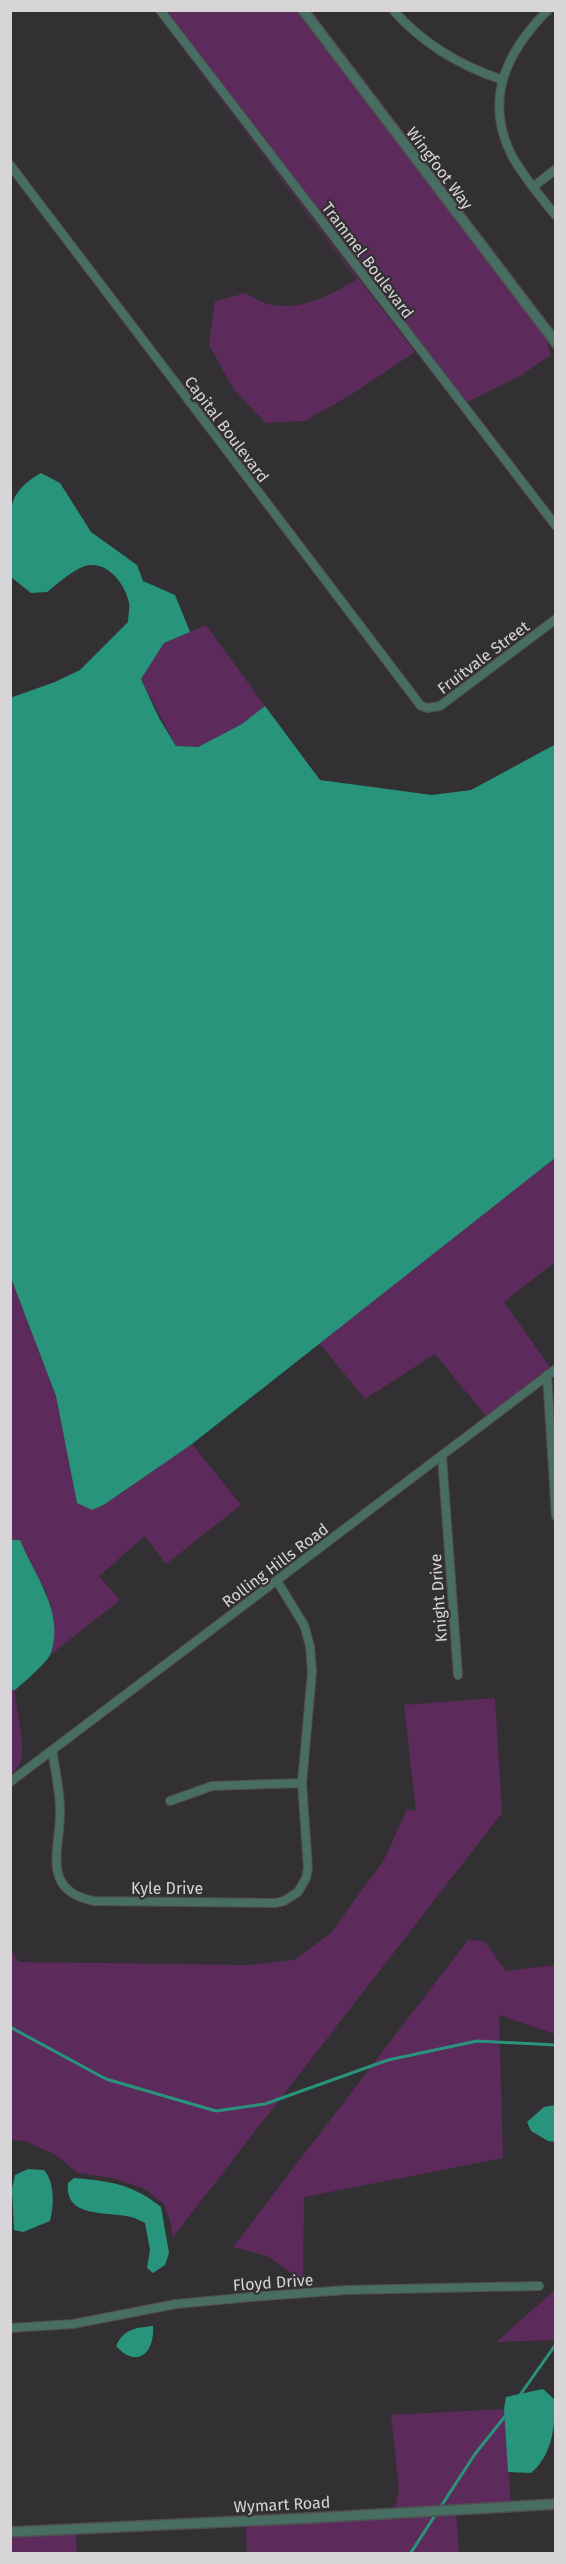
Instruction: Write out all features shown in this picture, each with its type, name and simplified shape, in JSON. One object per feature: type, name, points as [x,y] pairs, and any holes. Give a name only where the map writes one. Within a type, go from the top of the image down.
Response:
[{"type":"street","name":"Trammel Boulevard","points":[[160,10],[555,526]]},
{"type":"street","name":"Wingfoot Way","points":[[303,10],[552,332],[555,343]]},
{"type":"street","points":[[393,10],[411,29],[436,49],[473,69],[503,80]]},
{"type":"street","points":[[548,10],[517,45],[503,80],[500,110],[505,139],[520,169],[555,216]]},
{"type":"street","name":"Capital Boulevard","points":[[10,165],[416,702],[424,707]]},
{"type":"street","points":[[533,187],[555,169]]},
{"type":"street","name":"Fruitvale Street","points":[[424,707],[440,706],[555,619]]},
{"type":"street","name":"Rolling Hills Road","points":[[10,1782],[555,1369]]},
{"type":"street","points":[[547,1375],[555,1513]]},
{"type":"street","name":"Knight Drive","points":[[441,1456],[458,1675]]},
{"type":"street","name":"Kyle Drive","points":[[52,1750],[60,1799],[55,1855],[57,1872],[71,1893],[94,1901],[276,1903],[291,1898],[303,1884],[308,1868],[302,1783],[312,1660],[304,1625],[277,1581]]},
{"type":"street","points":[[170,1801],[212,1786],[302,1783]]},
{"type":"street","name":"Floyd Drive","points":[[10,2328],[73,2324],[176,2304],[251,2297],[346,2290],[539,2286]]},
{"type":"street","name":"Wymart Road","points":[[10,2532],[301,2519],[555,2504]]},
{"type":"shaded area","points":[[153,11],[415,352],[352,394],[305,421],[266,423],[234,390],[209,345],[215,301],[246,293],[260,301],[274,305],[303,304],[331,294],[357,279]]},
{"type":"shaded area","points":[[167,11],[296,11],[545,337],[551,355],[520,376],[467,402]]},
{"type":"shaded area","points":[[41,473],[60,483],[91,532],[137,565],[143,581],[175,595],[190,632],[164,643],[141,679],[159,718],[176,746],[198,747],[242,724],[265,706],[320,780],[432,795],[471,790],[556,744],[555,1158],[192,1444],[105,1504],[92,1510],[77,1503],[56,1396],[11,1278],[10,698],[55,682],[80,670],[128,622],[129,605],[121,583],[111,572],[98,566],[80,568],[47,592],[31,593],[11,577],[10,512],[21,488]]},
{"type":"shaded area","points":[[206,625],[265,706],[242,724],[198,747],[176,746],[141,679],[164,643]]},
{"type":"shaded area","points":[[555,1158],[555,1262],[504,1302],[550,1367],[486,1416],[435,1354],[365,1399],[319,1343]]},
{"type":"shaded area","points":[[11,1278],[56,1396],[77,1503],[105,1504],[192,1444],[241,1505],[166,1564],[145,1536],[99,1576],[120,1600],[50,1655],[53,1634],[51,1607],[45,1589],[30,1565],[20,1540],[11,1540]]},
{"type":"shaded area","points":[[11,1540],[20,1540],[46,1594],[54,1623],[54,1638],[49,1657],[15,1690],[10,1690]]},
{"type":"shaded area","points":[[11,1690],[15,1690],[22,1752],[21,1760],[11,1775]]},
{"type":"shaded area","points":[[495,1698],[502,1813],[173,2237],[164,2204],[145,2189],[113,2178],[78,2173],[54,2154],[25,2141],[11,2140],[11,1950],[19,1962],[249,1965],[294,1960],[331,1933],[383,1862],[407,1809],[416,1811],[404,1705]]},
{"type":"shaded area","points":[[468,1940],[484,1941],[506,1971],[555,1965],[555,2034],[499,2015],[503,2158],[304,2197],[303,2281],[267,2256],[233,2247]]},
{"type":"shaded area","points":[[556,2105],[555,2142],[548,2141],[531,2131],[527,2122],[544,2107]]},
{"type":"shaded area","points":[[28,2169],[44,2170],[48,2175],[53,2194],[52,2208],[50,2221],[23,2232],[14,2230],[12,2189],[15,2175]]},
{"type":"shaded area","points":[[74,2178],[120,2185],[141,2193],[161,2207],[169,2253],[165,2265],[153,2273],[147,2268],[150,2250],[145,2223],[131,2217],[89,2211],[73,2203],[69,2195],[68,2183]]},
{"type":"shaded area","points":[[555,2290],[555,2340],[496,2342]]},
{"type":"shaded area","points":[[153,2326],[151,2344],[143,2355],[131,2356],[116,2346],[122,2336],[130,2330]]},
{"type":"shaded area","points":[[543,2389],[554,2399],[553,2429],[548,2449],[544,2458],[531,2473],[508,2472],[504,2409],[506,2397]]},
{"type":"shaded area","points":[[504,2409],[511,2502],[395,2509],[399,2490],[391,2415]]},
{"type":"shaded area","points":[[456,2514],[459,2553],[247,2553],[246,2526]]},
{"type":"shaded area","points":[[76,2533],[77,2553],[11,2553],[10,2536]]},
{"type":"waterway","points":[[10,2027],[106,2079],[216,2111],[265,2104],[388,2060],[477,2041],[556,2045]]},
{"type":"waterway","points":[[520,2395],[556,2344]]},
{"type":"waterway","points":[[410,2554],[475,2454],[506,2415]]}]
